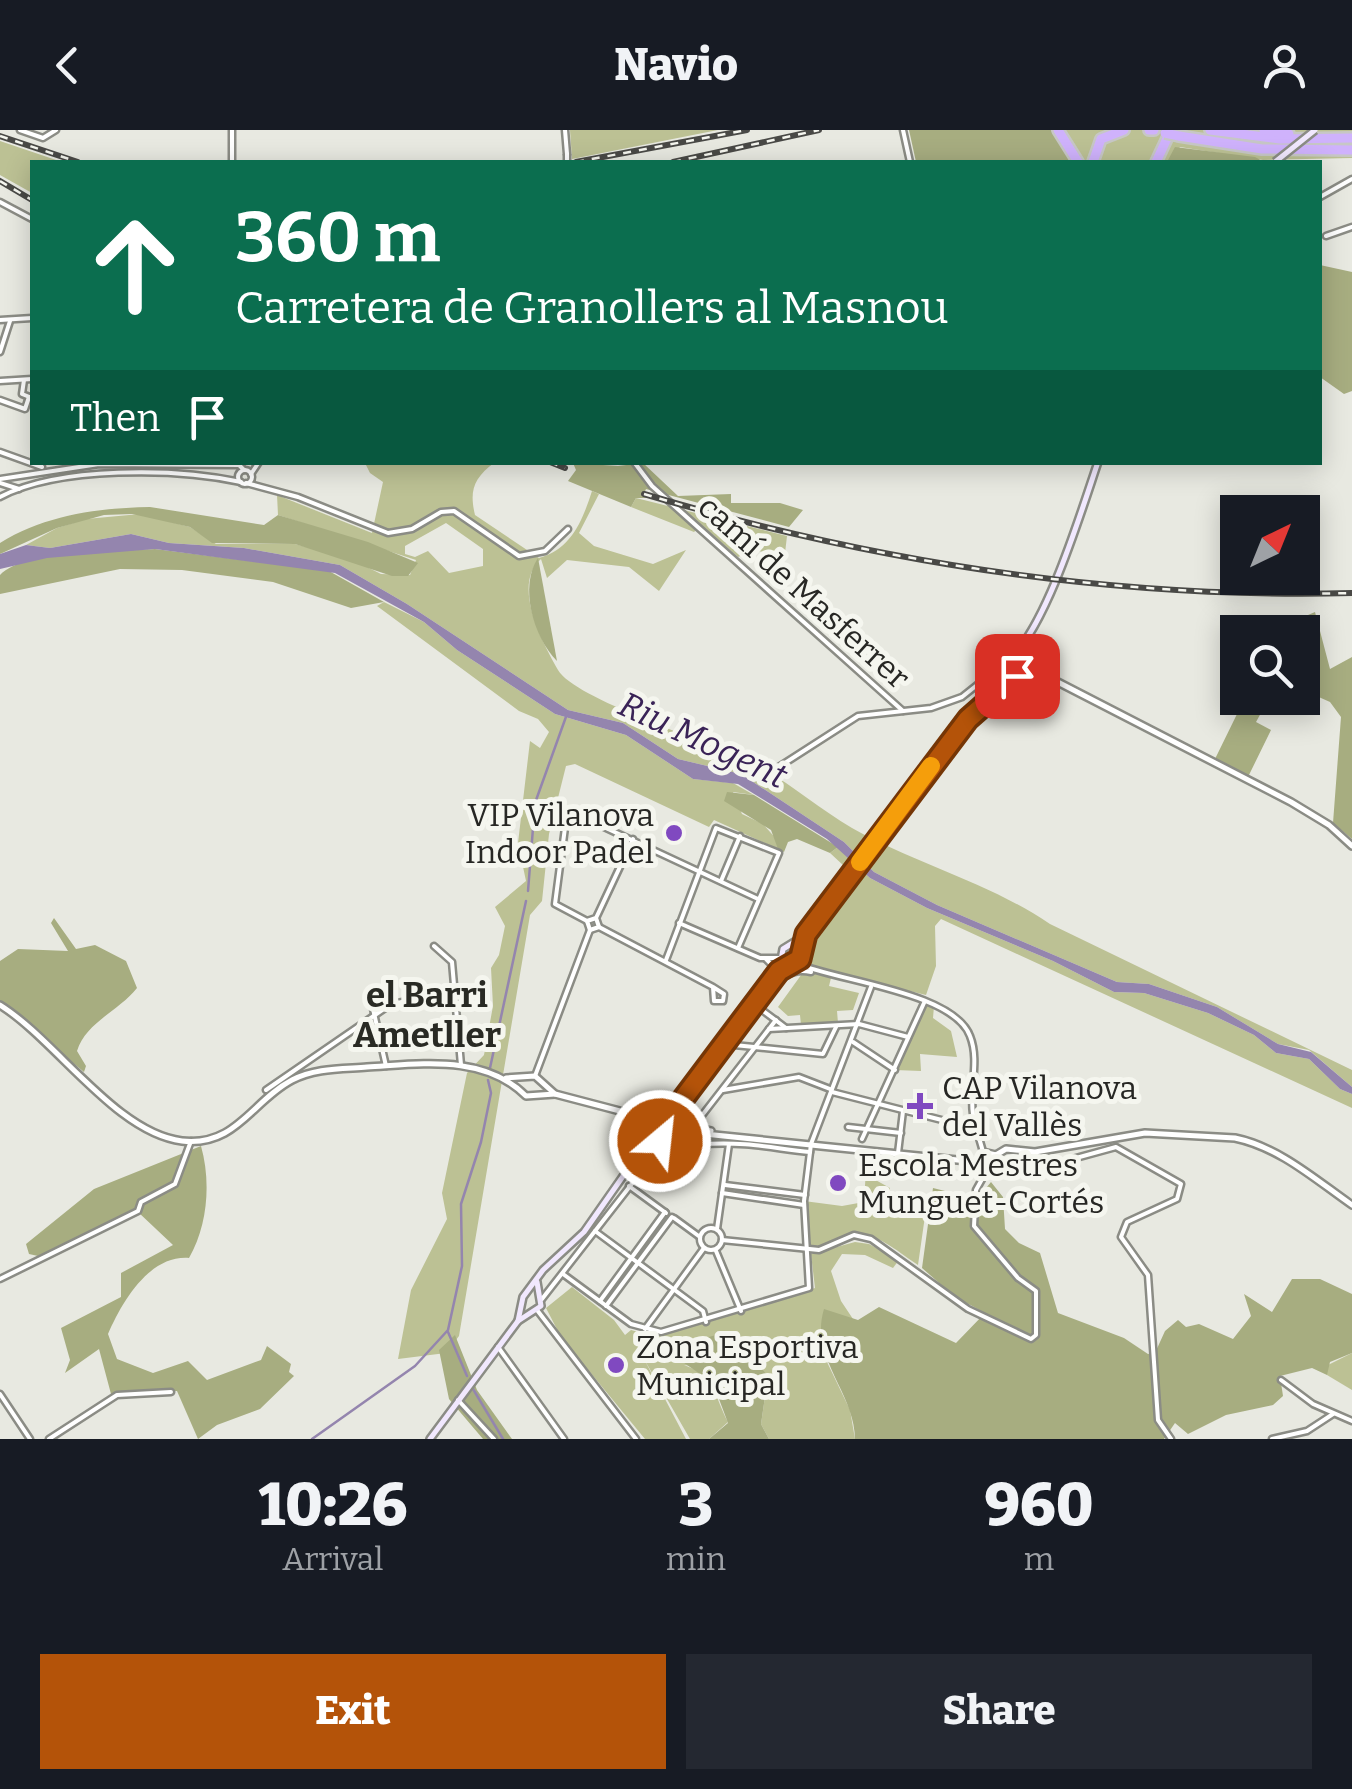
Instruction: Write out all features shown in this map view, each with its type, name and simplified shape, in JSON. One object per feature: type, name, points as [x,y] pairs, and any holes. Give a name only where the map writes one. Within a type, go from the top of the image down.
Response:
[{"type":"highway","points":[[1058,130],[1077,160]]},
{"type":"highway","points":[[1093,160],[1101,139],[1124,130]]},
{"type":"highway","points":[[1210,130],[1280,139],[1352,138]]},
{"type":"highway","points":[[1264,130],[1332,139]]},
{"type":"highway","points":[[1159,160],[1164,131],[1280,151],[1352,150]]},
{"type":"main road","points":[[1278,160],[1315,130]]},
{"type":"main road","points":[[1008,685],[1014,656],[1028,638],[1097,465]]},
{"type":"main road","points":[[779,971],[782,950],[806,934],[968,719],[1022,673],[1028,659],[1028,638]]},
{"type":"main road","points":[[1014,656],[1028,659]]},
{"type":"main road","points":[[1010,668],[1022,673]]},
{"type":"main road","points":[[518,1322],[537,1279],[584,1232],[636,1163],[660,1120],[680,1103],[757,1007],[779,971],[801,954],[806,934]]},
{"type":"main road","points":[[793,944],[801,954]]},
{"type":"main road","points":[[782,958],[792,964]]},
{"type":"main road","points":[[636,1163],[672,1136],[680,1103]]},
{"type":"main road","points":[[660,1120],[673,1124]]},
{"type":"main road","points":[[654,1131],[664,1140]]},
{"type":"main road","points":[[430,1439],[518,1322],[535,1310],[541,1297],[537,1279]]},
{"type":"main road","points":[[528,1292],[541,1297]]},
{"type":"main road","points":[[523,1305],[535,1310]]},
{"type":"street","points":[[20,130],[48,136],[56,130]]},
{"type":"street","points":[[232,130],[232,160]]},
{"type":"street","points":[[565,130],[568,160]]},
{"type":"street","points":[[903,130],[910,160]]},
{"type":"street","points":[[1322,196],[1352,179]]},
{"type":"street","points":[[0,202],[30,218]]},
{"type":"street","points":[[1326,236],[1352,227]]},
{"type":"street","points":[[0,320],[30,318]]},
{"type":"street","points":[[0,352],[10,322]]},
{"type":"street","points":[[0,382],[30,379]]},
{"type":"street","points":[[24,380],[22,394],[30,397]]},
{"type":"street","points":[[0,400],[26,409],[30,399]]},
{"type":"street","points":[[0,452],[30,463]]},
{"type":"street","points":[[35,465],[46,469]]},
{"type":"street","points":[[0,481],[46,469],[88,465]]},
{"type":"street","points":[[120,465],[239,466],[262,487]]},
{"type":"street","points":[[243,483],[246,465]]},
{"type":"street","points":[[230,480],[255,465]]},
{"type":"street","name":"camí de Masferrer","points":[[636,465],[652,486],[902,711]]},
{"type":"street","points":[[141,474],[142,466]]},
{"type":"street","points":[[243,483],[247,473]]},
{"type":"street","points":[[0,497],[102,475],[141,474],[230,480],[262,487],[321,504],[379,532],[412,530],[441,512],[454,511],[519,556],[546,551],[568,529]]},
{"type":"street","points":[[0,481],[19,490]]},
{"type":"street","points":[[774,770],[858,716],[932,708],[962,697],[1014,656]]},
{"type":"street","points":[[1028,659],[1040,672],[1291,802],[1352,846]]},
{"type":"street","points":[[999,666],[1010,668]]},
{"type":"street","points":[[1022,673],[1040,672]]},
{"type":"street","points":[[534,1076],[590,930],[587,921],[555,904],[566,820],[582,814],[758,899]]},
{"type":"street","points":[[666,960],[716,828],[779,853],[738,948]]},
{"type":"street","points":[[721,881],[740,836]]},
{"type":"street","points":[[599,927],[596,918],[633,839]]},
{"type":"street","points":[[587,921],[596,918]]},
{"type":"street","points":[[680,923],[769,959],[782,958]]},
{"type":"street","points":[[590,930],[599,927],[712,986]]},
{"type":"street","points":[[434,946],[452,962],[461,1065]]},
{"type":"street","points":[[769,959],[782,950]]},
{"type":"street","points":[[801,954],[809,970]]},
{"type":"street","points":[[769,959],[774,968],[769,984]]},
{"type":"street","points":[[792,964],[925,1001],[956,1016],[970,1034],[977,1129],[984,1152]]},
{"type":"street","points":[[786,1028],[757,1007],[787,972],[809,970]]},
{"type":"street","points":[[563,1274],[645,1329],[671,1332],[809,1288],[804,1205],[811,1148],[870,987]]},
{"type":"street","points":[[266,1090],[391,1004],[454,993]]},
{"type":"street","points":[[371,1000],[386,1066]]},
{"type":"street","points":[[862,1139],[925,1001]]},
{"type":"street","points":[[0,1005],[140,1124],[168,1138],[191,1141],[233,1130],[282,1086],[305,1074],[386,1066],[461,1065],[503,1078],[534,1076]]},
{"type":"street","points":[[693,1128],[776,1020]]},
{"type":"street","points":[[770,1028],[859,1024],[909,1038]]},
{"type":"street","points":[[724,1044],[753,1050],[823,1054],[837,1025]]},
{"type":"street","points":[[382,1035],[457,1026]]},
{"type":"street","points":[[852,1040],[895,1070]]},
{"type":"street","points":[[534,1076],[555,1094],[626,1115],[660,1120]]},
{"type":"street","points":[[503,1078],[526,1096],[555,1094]]},
{"type":"street","points":[[520,1090],[523,1078]]},
{"type":"street","points":[[723,1090],[799,1078],[880,1105],[977,1129]]},
{"type":"street","points":[[536,1096],[541,1084]]},
{"type":"street","points":[[898,1153],[904,1110]]},
{"type":"street","points":[[626,1115],[654,1131]]},
{"type":"street","points":[[673,1124],[811,1148]]},
{"type":"street","points":[[848,1127],[900,1133]]},
{"type":"street","points":[[672,1136],[686,1132],[778,1140]]},
{"type":"street","points":[[984,1152],[1036,1152],[1145,1133],[1235,1138],[1249,1141],[1314,1176],[1350,1204]]},
{"type":"street","points":[[0,1278],[138,1211],[140,1202],[175,1184],[191,1141]]},
{"type":"street","points":[[541,1297],[644,1167],[677,1147],[710,1141],[898,1153],[977,1162],[986,1172]]},
{"type":"street","points":[[722,1240],[717,1229],[729,1144]]},
{"type":"street","points":[[722,1240],[819,1250],[854,1235],[872,1239],[968,1309],[1031,1340],[1036,1335],[1036,1291],[1018,1278],[974,1226],[976,1190],[986,1172],[996,1168],[1014,1175],[1116,1148],[1181,1184],[1177,1199],[1127,1222],[1120,1237],[1148,1275],[1158,1420],[1171,1439]]},
{"type":"street","points":[[977,1162],[984,1152]]},
{"type":"street","points":[[996,1155],[996,1168]]},
{"type":"street","points":[[723,1184],[805,1195]]},
{"type":"street","points":[[629,1186],[700,1238],[704,1248]]},
{"type":"street","points":[[722,1194],[804,1205]]},
{"type":"street","points":[[600,1301],[665,1212]]},
{"type":"street","points":[[606,1306],[672,1217]]},
{"type":"street","points":[[700,1238],[704,1229],[717,1229]]},
{"type":"street","points":[[595,1231],[703,1311],[706,1322]]},
{"type":"street","points":[[715,1250],[722,1240]]},
{"type":"street","points":[[704,1248],[715,1250]]},
{"type":"street","points":[[645,1329],[704,1248]]},
{"type":"street","points":[[715,1250],[742,1311]]},
{"type":"street","points":[[535,1310],[636,1439]]},
{"type":"street","points":[[498,1347],[564,1439]]},
{"type":"street","points":[[1281,1380],[1333,1414],[1352,1421]]},
{"type":"street","points":[[49,1439],[117,1395],[171,1392]]},
{"type":"street","points":[[0,1394],[30,1439]]},
{"type":"street","points":[[458,1400],[494,1439]]},
{"type":"street","points":[[1272,1439],[1307,1430],[1333,1414]]},
{"type":"green space","points":[[570,130],[718,130],[572,159]]},
{"type":"green space","points":[[909,130],[1051,130],[1071,160],[916,160]]},
{"type":"green space","points":[[1051,130],[1352,130],[1352,158],[1263,160],[1180,147],[1169,160],[1071,160]]},
{"type":"green space","points":[[0,141],[56,160],[30,160],[30,192],[0,175]]},
{"type":"green space","points":[[1175,147],[1260,160],[1168,160]]},
{"type":"green space","points":[[1322,265],[1352,272],[1352,391],[1344,394],[1322,378]]},
{"type":"green space","points":[[366,465],[492,465],[475,485],[475,515],[539,558],[567,541],[592,491],[599,494],[579,533],[594,546],[653,564],[686,550],[659,591],[629,567],[567,560],[547,578],[541,559],[533,570],[529,598],[545,645],[558,670],[570,682],[621,709],[744,759],[876,841],[1003,897],[1050,924],[1352,1070],[1352,1087],[1309,1050],[1278,1044],[1217,1007],[1149,984],[1117,982],[937,905],[874,872],[844,842],[741,774],[678,759],[623,723],[568,710],[407,604],[340,565],[244,548],[169,543],[131,534],[50,548],[26,545],[57,528],[86,519],[140,514],[190,527],[216,544],[295,544],[351,559],[381,574],[410,575],[416,560],[278,515],[277,495],[372,533],[383,482]],"holes":[[[446,523],[483,549],[483,566],[449,573],[428,551],[415,557],[405,554],[405,546]]]},
{"type":"green space","points":[[574,465],[645,465],[678,496],[731,494],[731,503],[780,503],[803,510],[789,527],[646,489],[643,496],[648,498],[636,498],[631,507],[568,481],[576,470]]},
{"type":"green space","points":[[636,498],[787,536],[785,553],[753,551],[738,557],[701,525],[694,532],[631,507]]},
{"type":"green space","points":[[150,507],[264,525],[278,515],[368,542],[418,563],[408,576],[392,576],[295,544],[212,543],[190,527],[132,514],[104,515],[57,528],[0,554],[0,543],[54,520],[92,511]]},
{"type":"green space","points":[[155,549],[329,571],[384,602],[351,608],[273,582],[182,570],[120,569],[0,594],[0,575],[30,560],[73,553]]},
{"type":"green space","points":[[538,558],[557,661],[541,639],[531,611],[530,583]]},
{"type":"green space","points":[[384,602],[424,622],[457,650],[555,714],[626,735],[693,779],[733,783],[754,795],[733,792],[742,814],[763,824],[778,841],[778,849],[714,820],[709,827],[575,764],[566,766],[549,834],[542,901],[530,915],[459,1336],[446,1353],[398,1359],[411,1290],[447,1219],[442,1193],[467,1073],[484,1055],[493,1006],[491,968],[499,955],[505,926],[495,907],[526,881],[518,843],[530,741],[540,748],[549,732],[538,719],[519,711],[377,606]]},
{"type":"green space","points":[[1320,631],[1330,669],[1352,657],[1352,839],[1333,823],[1341,717],[1330,702],[1320,698]]},
{"type":"green space","points":[[1237,715],[1260,715],[1256,722],[1271,730],[1248,777],[1215,759]]},
{"type":"green space","points":[[727,792],[754,795],[838,847],[830,853],[797,839],[788,842],[784,852],[778,849],[771,830],[724,801]]},
{"type":"green space","points":[[838,847],[870,878],[927,908],[1053,961],[1114,992],[1144,993],[1208,1013],[1254,1035],[1276,1053],[1309,1059],[1340,1089],[1352,1094],[1352,1108],[941,919],[935,926],[936,966],[926,995],[807,966],[805,943],[857,878],[830,853]]},
{"type":"green space","points":[[54,918],[76,949],[95,945],[126,961],[137,988],[81,1041],[77,1051],[86,1066],[84,1072],[0,1002],[0,961],[18,949],[68,951],[51,923]]},
{"type":"green space","points":[[804,971],[831,978],[829,986],[859,993],[853,1010],[837,1011],[838,1023],[801,1025],[800,1015],[788,1016],[778,1007]]},
{"type":"green space","points":[[925,1001],[934,1006],[933,1018],[951,1031],[957,1057],[920,1054],[921,1071],[895,1070]]},
{"type":"green space","points":[[201,1146],[206,1203],[195,1245],[189,1258],[161,1264],[129,1295],[108,1334],[117,1359],[153,1373],[188,1361],[207,1380],[261,1360],[267,1346],[291,1364],[289,1372],[294,1376],[260,1409],[217,1425],[198,1439],[177,1391],[111,1394],[99,1349],[65,1373],[70,1360],[61,1328],[121,1297],[121,1273],[173,1245],[138,1212],[38,1256],[29,1254],[26,1244],[94,1189]]},
{"type":"green space","points":[[866,1169],[873,1170],[872,1178],[890,1188],[889,1201],[926,1209],[918,1265],[867,1235],[852,1235],[819,1248],[806,1244],[804,1201],[842,1206],[864,1202]]},
{"type":"green space","points":[[991,1182],[1003,1197],[1005,1229],[1019,1243],[1040,1253],[1058,1313],[1124,1338],[1148,1354],[1155,1353],[1165,1331],[1178,1320],[1186,1327],[1199,1324],[1233,1339],[1251,1316],[1244,1294],[1272,1312],[1292,1279],[1320,1279],[1352,1294],[1352,1353],[1330,1362],[1327,1375],[1312,1368],[1280,1376],[1283,1396],[1273,1405],[1226,1415],[1188,1434],[1175,1423],[1164,1439],[855,1439],[848,1406],[823,1343],[824,1309],[858,1320],[879,1307],[956,1343],[985,1313],[954,1296],[922,1268],[933,1188],[977,1199]]},
{"type":"green space","points":[[855,1242],[869,1244],[899,1260],[893,1268],[865,1255],[842,1254],[831,1271],[841,1301],[853,1319],[836,1315],[827,1362],[850,1410],[855,1439],[769,1439],[761,1424],[768,1376],[684,1365],[708,1381],[728,1422],[709,1439],[690,1439],[644,1359],[686,1439],[645,1439],[561,1337],[546,1308],[572,1287],[614,1320],[625,1335],[631,1330],[657,1337],[815,1288],[811,1254]]},
{"type":"green space","points":[[455,1335],[477,1390],[512,1439],[483,1439],[449,1399],[439,1350]]},
{"type":"green space","points":[[716,1335],[742,1346],[768,1376],[761,1424],[769,1439],[709,1439],[728,1423],[713,1383],[677,1358],[683,1344]]},
{"type":"green space","points":[[1352,1353],[1352,1390],[1327,1375],[1326,1366]]},
{"type":"shaded area","points":[[131,534],[169,543],[244,548],[340,565],[407,604],[568,710],[623,723],[678,759],[741,774],[844,842],[874,872],[937,905],[1117,982],[1149,984],[1217,1007],[1278,1044],[1311,1052],[1352,1087],[1352,1094],[1340,1089],[1309,1059],[1276,1053],[1254,1035],[1208,1013],[1144,993],[1114,992],[1053,961],[927,908],[870,878],[827,839],[738,784],[693,779],[626,735],[555,714],[457,650],[424,622],[335,573],[155,549],[47,558],[0,569],[0,554],[26,545],[50,548]]},
{"type":"waterway","points":[[528,891],[535,803],[567,714]]},
{"type":"waterway","points":[[490,1068],[526,901]]},
{"type":"waterway","points":[[312,1439],[415,1366],[448,1330],[462,1266],[461,1204],[481,1142],[491,1093],[488,1080]]},
{"type":"waterway","points":[[448,1332],[467,1376]]},
{"type":"waterway","points":[[473,1389],[503,1439]]},
{"type":"railway","points":[[587,160],[747,130]]},
{"type":"railway","points":[[682,160],[819,130]]},
{"type":"railway","points":[[0,136],[72,160]]},
{"type":"railway","points":[[0,181],[30,199]]},
{"type":"railway","points":[[558,465],[565,468]]},
{"type":"railway","points":[[644,494],[817,539],[994,571],[1172,590],[1352,593]]},
{"type":"slow traffic","points":[[860,862],[931,766]]},
{"type":"place","name":"VIP Vilanova Indoor Padel","points":[[674,833]]},
{"type":"place","name":"CAP Vilanova del Vallès","points":[[920,1106]]},
{"type":"place","name":"Escola Mestres Munguet-Cortés","points":[[838,1183]]},
{"type":"place","name":"Zona Esportiva Municipal","points":[[616,1365]]},
{"type":"district","name":"el Barri Ametller","points":[[427,1015]]},
{"type":"route","points":[[660,1141],[672,1136],[672,1119],[680,1103],[779,971],[800,959],[806,934],[956,733],[1017,676]]},
{"type":"water label","name":"Riu Mogent","points":[[703,740]]}]
